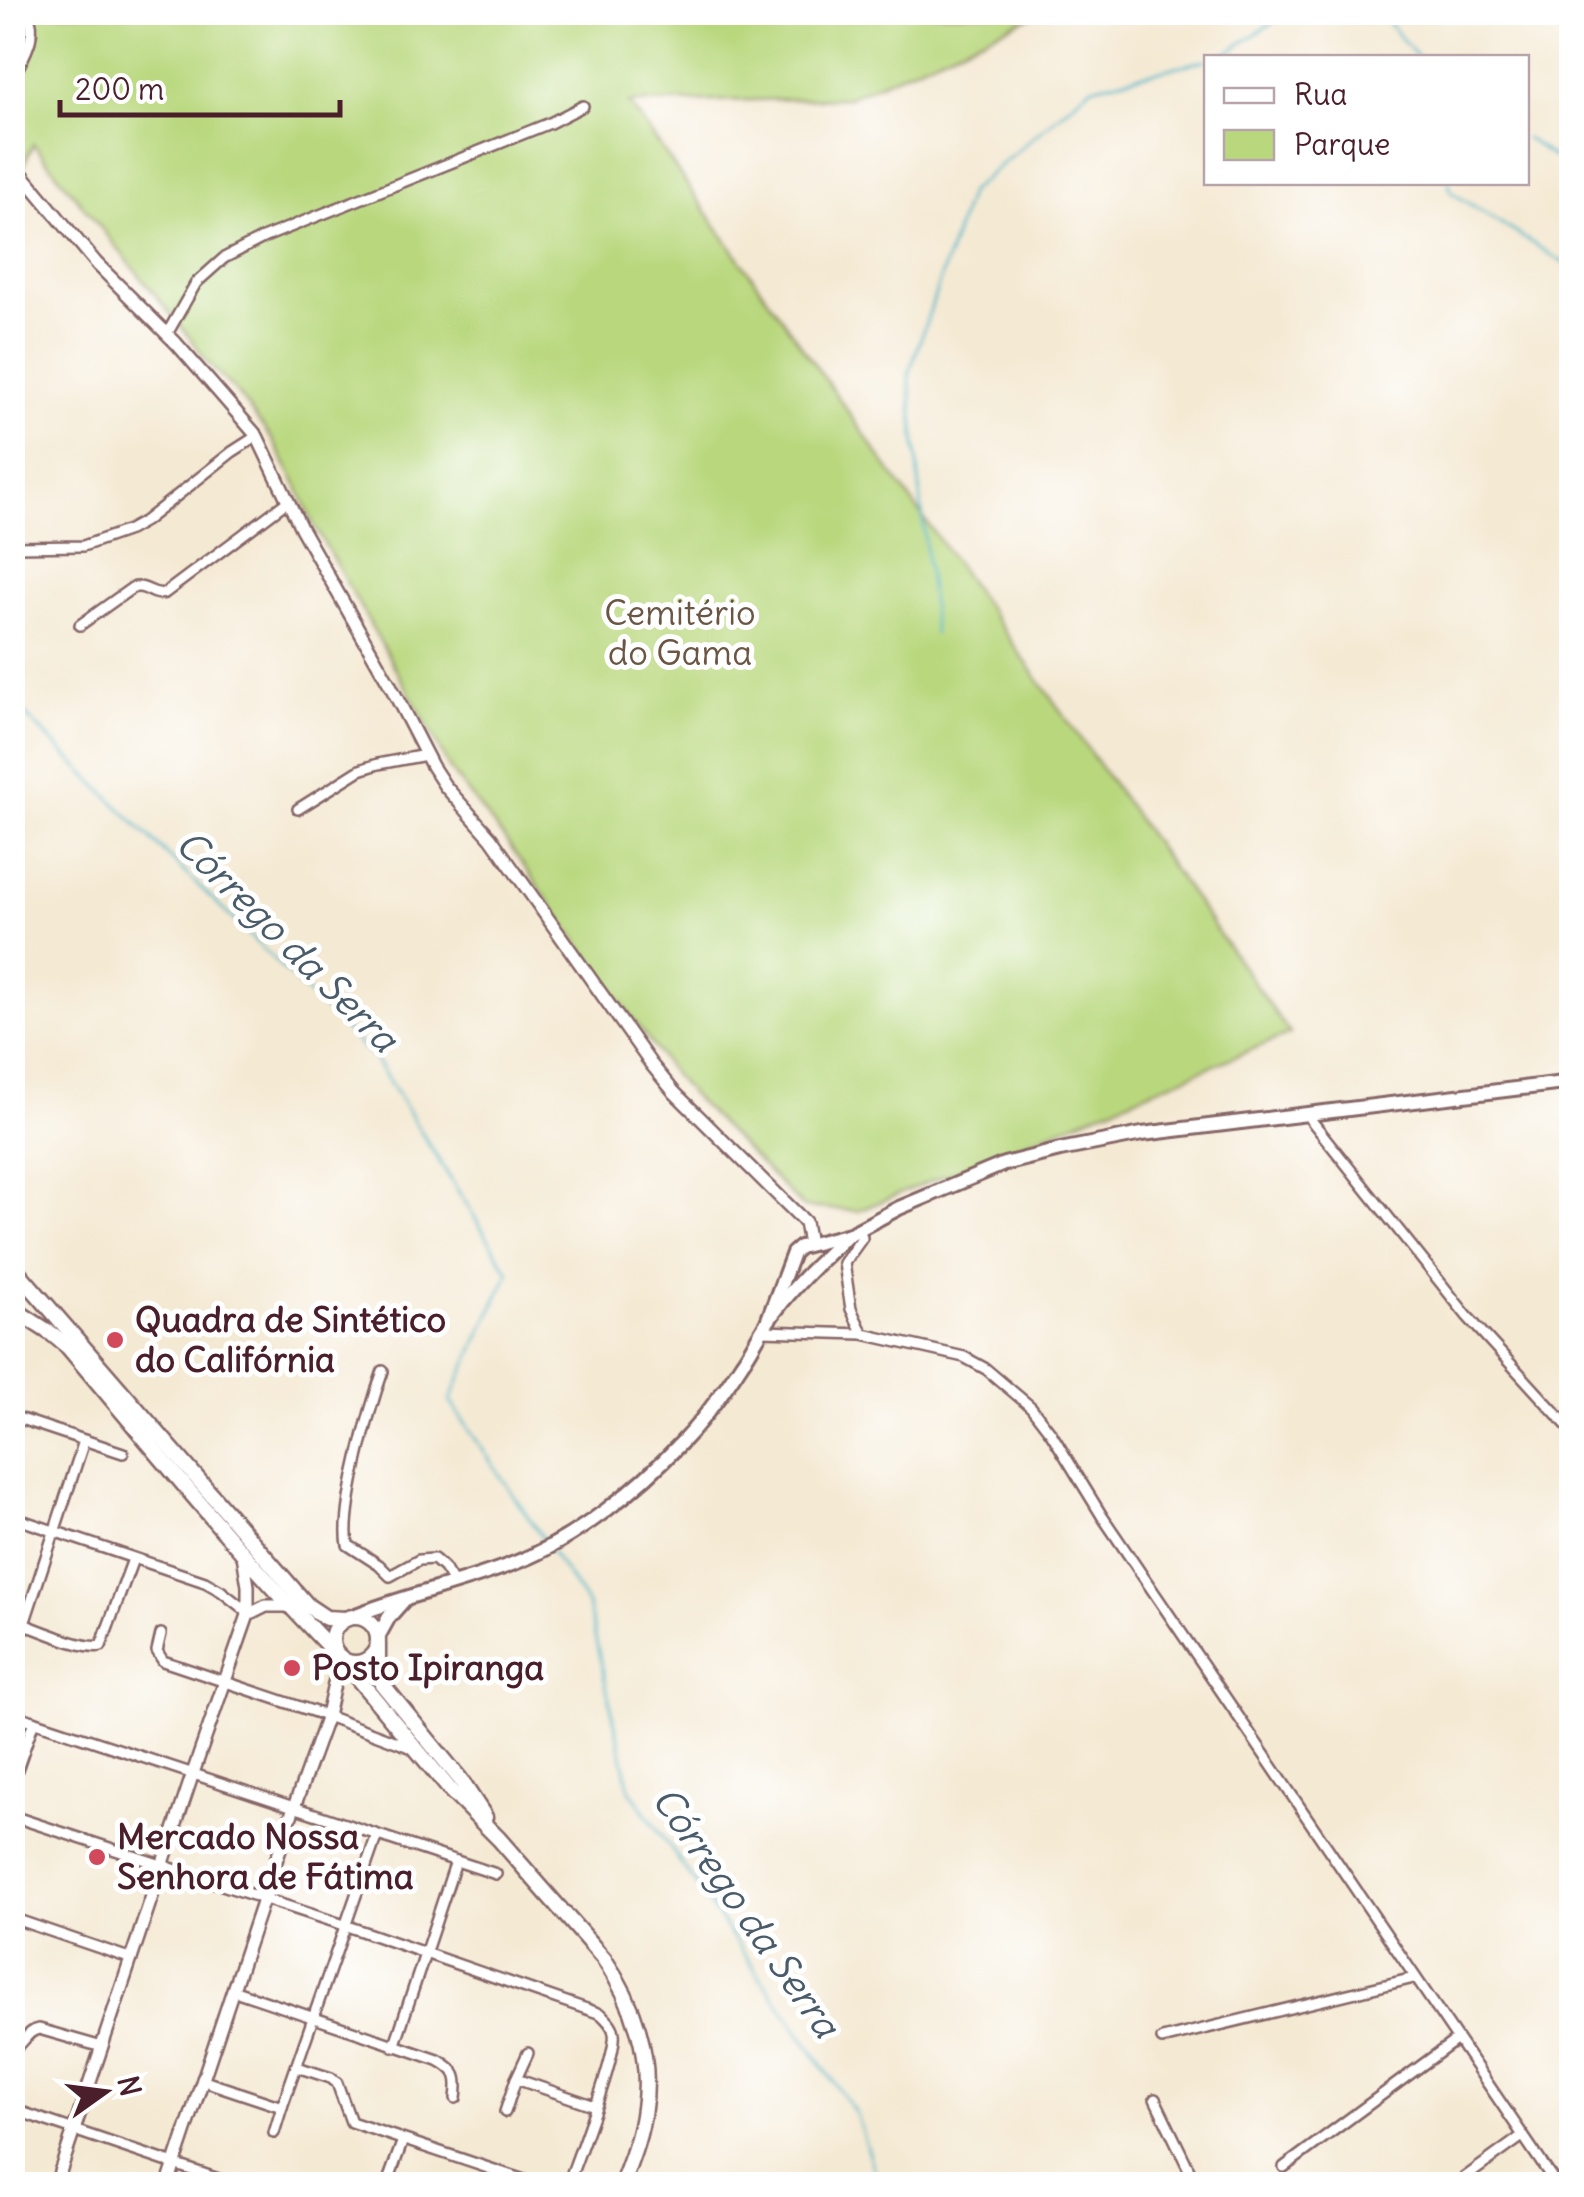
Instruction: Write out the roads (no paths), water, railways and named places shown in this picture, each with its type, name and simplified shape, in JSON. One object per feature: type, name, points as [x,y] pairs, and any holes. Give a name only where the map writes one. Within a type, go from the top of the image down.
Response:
[{"type":"main road","points":[[405,1598],[390,1617],[371,1656],[352,1663],[338,1656],[332,1634],[348,1618],[405,1598],[454,1584],[520,1561],[626,1495],[682,1442],[719,1398],[764,1326],[804,1275],[855,1232],[899,1208],[1004,1164],[1142,1134],[1572,1082]]},
{"type":"main road","points":[[764,1326],[793,1252],[855,1232]]},
{"type":"main road","points":[[809,1244],[816,1254],[816,1265]]},
{"type":"main road","points":[[790,1261],[792,1271],[804,1275]]},
{"type":"main road","points":[[12,1300],[22,1292],[17,1269]]},
{"type":"main road","points":[[17,1269],[308,1606],[326,1618],[366,1619],[376,1630],[384,1684],[460,1779],[499,1839]]},
{"type":"main road","points":[[12,1308],[68,1348],[451,1791],[499,1839],[604,1959],[636,2020],[646,2083],[638,2137],[622,2184]]},
{"type":"street","points":[[12,80],[32,38],[27,12]]},
{"type":"street","points":[[167,334],[196,282],[224,258],[265,237],[584,106]]},
{"type":"street","points":[[12,162],[97,264],[167,334],[257,436],[288,502],[445,786],[491,838],[651,1064],[674,1092],[805,1222],[809,1244]]},
{"type":"street","points":[[14,547],[82,546],[129,530],[257,436]]},
{"type":"street","points":[[80,625],[132,588],[142,586],[156,594],[165,592],[288,502]]},
{"type":"street","points":[[298,809],[360,770],[426,755]]},
{"type":"street","points":[[1306,1115],[1467,1316],[1572,1431]]},
{"type":"street","points":[[855,1232],[862,1238],[844,1263],[851,1309],[864,1334]]},
{"type":"street","points":[[764,1326],[864,1334],[964,1357],[1003,1382],[1031,1407],[1556,2184]]},
{"type":"street","points":[[382,1371],[352,1488],[346,1530],[348,1545],[392,1577],[419,1560],[434,1559],[454,1584]]},
{"type":"street","points":[[12,1416],[123,1453]]},
{"type":"street","points":[[84,1441],[18,1622],[89,1647],[101,1646],[133,1559]]},
{"type":"street","points":[[12,1517],[212,1586],[249,1614]]},
{"type":"street","points":[[56,2184],[249,1614],[244,1554]]},
{"type":"street","points":[[249,1614],[266,1606],[289,1606]]},
{"type":"street","points":[[161,1634],[157,1651],[163,1661],[328,1716],[418,1751]]},
{"type":"street","points":[[168,2184],[328,1716],[338,1656]]},
{"type":"street","points":[[12,1714],[496,1874]]},
{"type":"street","points":[[12,1784],[34,1721]]},
{"type":"street","points":[[12,1816],[601,2014],[608,2020],[615,2042],[568,2184]]},
{"type":"street","points":[[274,2133],[377,1834]]},
{"type":"street","points":[[394,2046],[456,1861]]},
{"type":"street","points":[[12,1918],[132,1958]]},
{"type":"street","points":[[1162,2038],[1414,1978]]},
{"type":"street","points":[[234,1990],[450,2066],[458,2082],[456,2098]]},
{"type":"street","points":[[12,2050],[38,2029],[102,2048]]},
{"type":"street","points":[[1284,2167],[1456,2040]]},
{"type":"street","points":[[505,2112],[528,2053]]},
{"type":"street","points":[[296,2068],[337,2083],[352,2122],[536,2184]]},
{"type":"street","points":[[516,2079],[596,2106]]},
{"type":"street","points":[[204,2081],[282,2108]]},
{"type":"street","points":[[1154,2100],[1196,2184]]},
{"type":"street","points":[[12,2110],[233,2184]]},
{"type":"street","points":[[1456,2184],[1522,2136]]},
{"type":"street","points":[[387,2184],[402,2140]]},
{"type":"waterway","points":[[255,16],[257,12]]},
{"type":"waterway","points":[[1224,55],[1289,12]]},
{"type":"waterway","points":[[1379,12],[1415,55]]},
{"type":"waterway","points":[[934,634],[909,374],[969,192],[1091,87],[1204,60]]},
{"type":"waterway","points":[[1529,140],[1572,171]]},
{"type":"waterway","points":[[1450,185],[1451,192],[1572,268]]},
{"type":"waterway","name":"Córrego da Serra","points":[[12,702],[375,1059],[509,1272],[450,1401],[547,1545]]},
{"type":"waterway","name":"Córrego da Serra","points":[[551,1551],[588,1606],[630,1790],[856,2114],[878,2184]]},
{"type":"place","name":"Quadra de Sintético do Califórnia","points":[[115,1340]]},
{"type":"place","name":"Posto Ipiranga","points":[[292,1668]]},
{"type":"place","name":"Mercado Nossa Senhora de Fátima","points":[[97,1857]]},
{"type":"park label","name":"Cemitério do Gama","points":[[680,633]]}]
